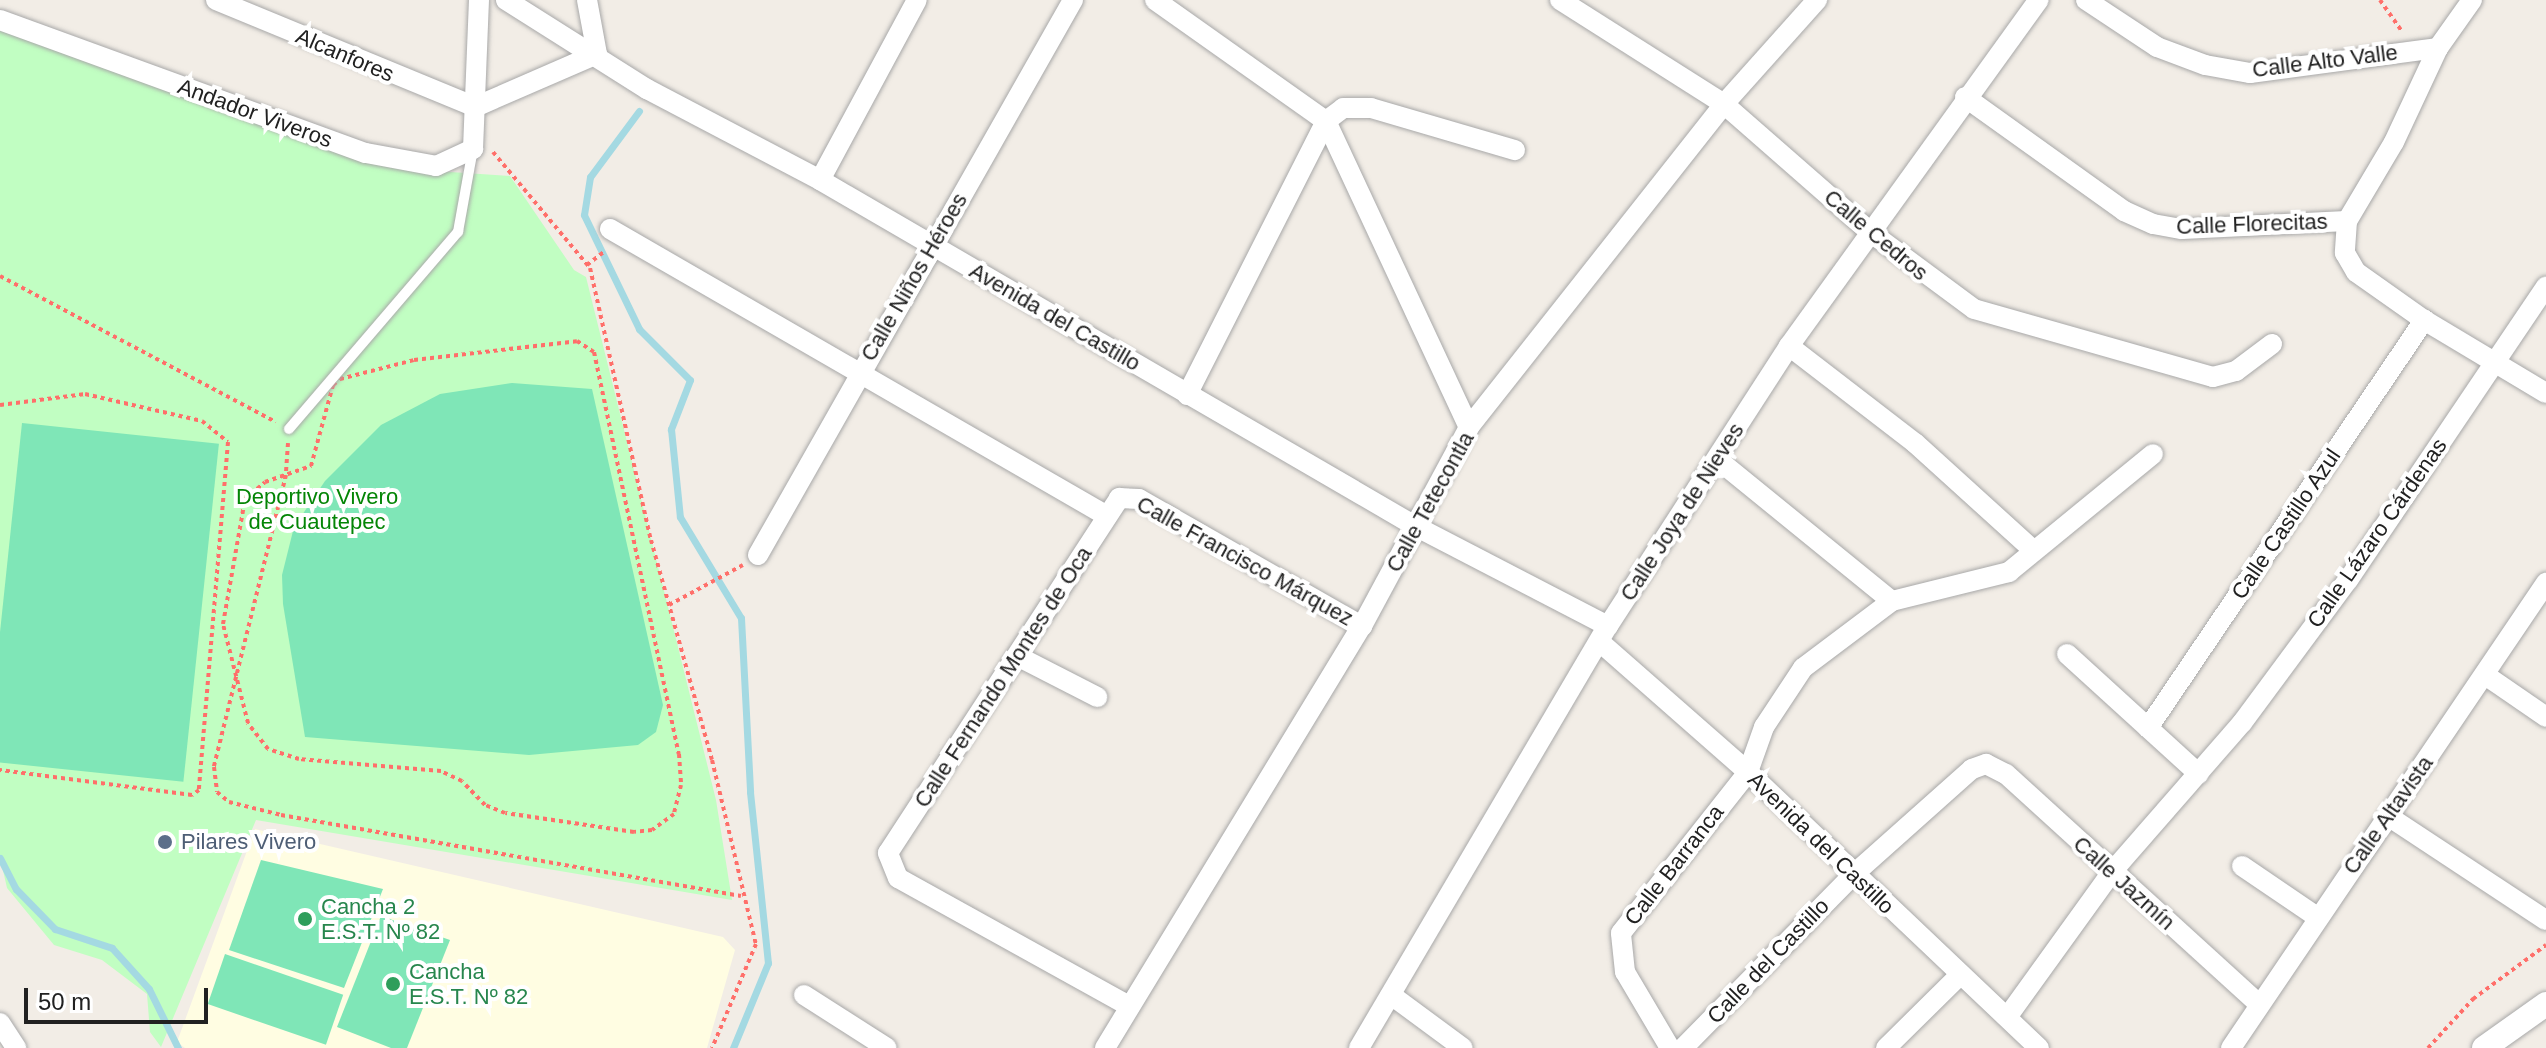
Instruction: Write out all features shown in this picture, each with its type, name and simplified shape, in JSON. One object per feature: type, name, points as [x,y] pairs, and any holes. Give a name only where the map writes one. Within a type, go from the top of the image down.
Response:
[{"type":"street","name":"Alcanfores","points":[[216,0],[475,107]]},
{"type":"street","points":[[473,149],[479,0]]},
{"type":"street","name":"Avenida del Castillo","points":[[506,0],[597,54],[647,89],[820,180],[1604,634],[2039,1048]]},
{"type":"street","points":[[475,107],[597,54],[587,0]]},
{"type":"street","points":[[820,180],[917,0]]},
{"type":"street","name":"Calle Niños Héroes","points":[[758,555],[858,373],[1073,0]]},
{"type":"street","points":[[1155,0],[1326,121],[1469,427]]},
{"type":"street","name":"Calle Cedros","points":[[1560,0],[1724,104],[1870,232],[1974,309],[2213,377],[2236,371],[2272,344]]},
{"type":"street","name":"Calle Tetecontla","points":[[1105,1048],[1362,626],[1469,427],[1724,104],[1817,0]]},
{"type":"street","name":"Calle Joya de Nieves","points":[[1359,1048],[1604,634],[1789,346],[1965,97],[2039,0]]},
{"type":"street","name":"Calle Alto Valle","points":[[2086,0],[2157,47],[2205,65],[2250,73],[2438,48]]},
{"type":"street","points":[[2347,221],[2394,142],[2438,48],[2472,0]]},
{"type":"street","name":"Andador Viveros","points":[[0,20],[366,153],[436,166],[473,149]]},
{"type":"street","name":"Calle Florecitas","points":[[1965,97],[2124,211],[2153,224],[2182,229],[2347,221],[2345,253],[2356,272],[2424,320],[2546,393]]},
{"type":"street","points":[[1187,395],[1326,121],[1356,105],[1515,150]]},
{"type":"street","name":"Calle Francisco Márquez","points":[[610,238],[858,373],[1107,516]]},
{"type":"street","name":"Calle Lázaro Cárdenas","points":[[2008,1016],[2111,873],[2199,774],[2348,580],[2546,287]]},
{"type":"street","name":"Calle Castillo Azul","points":[[2148,728],[2424,320]]},
{"type":"street","points":[[1789,346],[1915,443],[2032,549]]},
{"type":"street","points":[[1717,459],[1892,601],[2009,572],[2032,549],[2153,454]]},
{"type":"street","name":"Calle Francisco Márquez","points":[[1128,496],[1362,626]]},
{"type":"street","name":"Calle Fernando Montes de Oca","points":[[1128,496],[1119,498],[1019,657],[888,853],[889,865],[898,878],[1129,1006]]},
{"type":"street","name":"Calle Altavista","points":[[2231,1048],[2546,583]]},
{"type":"street","name":"Calle Barranca","points":[[1670,1048],[1625,972],[1621,933],[1748,772],[1764,727],[1803,668],[1892,601]]},
{"type":"street","points":[[2067,654],[2199,774]]},
{"type":"street","points":[[1019,657],[1097,697]]},
{"type":"street","points":[[2485,675],[2546,717]]},
{"type":"street","name":"Calle Jazmín","points":[[1854,874],[1972,769],[1986,764],[2006,774],[2111,873],[2259,1004]]},
{"type":"street","points":[[2388,816],[2546,920]]},
{"type":"street","points":[[2242,866],[2317,917]]},
{"type":"street","name":"Calle del Castillo","points":[[1683,1048],[1854,874]]},
{"type":"street","points":[[1886,1048],[1960,975]]},
{"type":"street","points":[[804,995],[887,1048]]},
{"type":"street","points":[[1391,995],[1463,1048]]},
{"type":"street","points":[[2484,1048],[2546,1004]]},
{"type":"street","points":[[0,1023],[16,1048]]},
{"type":"lane","points":[[289,429],[458,232],[473,149]]},
{"type":"path","points":[[2380,0],[2416,51]]},
{"type":"path","points":[[473,149],[496,152],[587,265],[669,605],[712,760],[741,896],[756,944],[712,1048]]},
{"type":"path","points":[[587,265],[610,238]]},
{"type":"path","points":[[0,276],[289,429],[286,475],[234,674],[214,767],[217,792],[229,802],[741,896]]},
{"type":"path","points":[[577,341],[591,346],[679,754],[681,785],[674,814],[652,830],[634,832],[505,813],[485,805],[462,781],[441,771],[279,756],[248,723],[234,674],[223,613],[240,510],[254,490],[311,466],[317,458],[333,385],[340,379],[414,360],[577,341]]},
{"type":"path","points":[[0,405],[85,394],[202,421],[228,442],[199,790],[192,795],[0,770]]},
{"type":"path","points":[[669,605],[739,568]]},
{"type":"path","points":[[212,611],[223,613]]},
{"type":"path","points":[[2428,1048],[2473,999],[2546,945]]},
{"type":"shaded area","points":[[255,829],[723,937],[735,950],[707,1048],[185,1048],[177,1042]]},
{"type":"green space","name":"Deportivo Vivero de Cuautepec","points":[[0,28],[421,170],[510,176],[574,270],[586,277],[716,800],[732,900],[256,820],[161,1047],[150,1032],[147,994],[102,960],[54,945],[7,888],[0,857]]},
{"type":"green space","points":[[512,383],[592,389],[663,705],[656,732],[638,745],[529,755],[305,737],[283,604],[282,575],[294,527],[325,481],[381,425],[440,394]]},
{"type":"green space","points":[[22,423],[219,444],[183,782],[0,763],[0,632]]},
{"type":"green space","name":"Cancha 2 E.S.T. Nº 82","points":[[261,860],[383,889],[344,988],[229,950]]},
{"type":"green space","name":"Cancha E.S.T. Nº 82","points":[[381,916],[450,940],[407,1048],[391,1048],[337,1027]]},
{"type":"green space","points":[[225,954],[343,995],[326,1045],[208,1004]]},
{"type":"waterway","points":[[639,111],[590,177],[584,215],[639,329],[690,380],[671,429],[680,517],[741,618],[750,792],[768,963],[733,1048]]},
{"type":"waterway","points":[[0,858],[16,889],[55,929],[112,948],[149,989],[178,1048]]},
{"type":"place","name":"Pilares Vivero","points":[[165,842]]},
{"type":"place","name":"Cancha 2 E.S.T. Nº 82","points":[[305,919]]},
{"type":"place","name":"Cancha E.S.T. Nº 82","points":[[393,984]]}]
